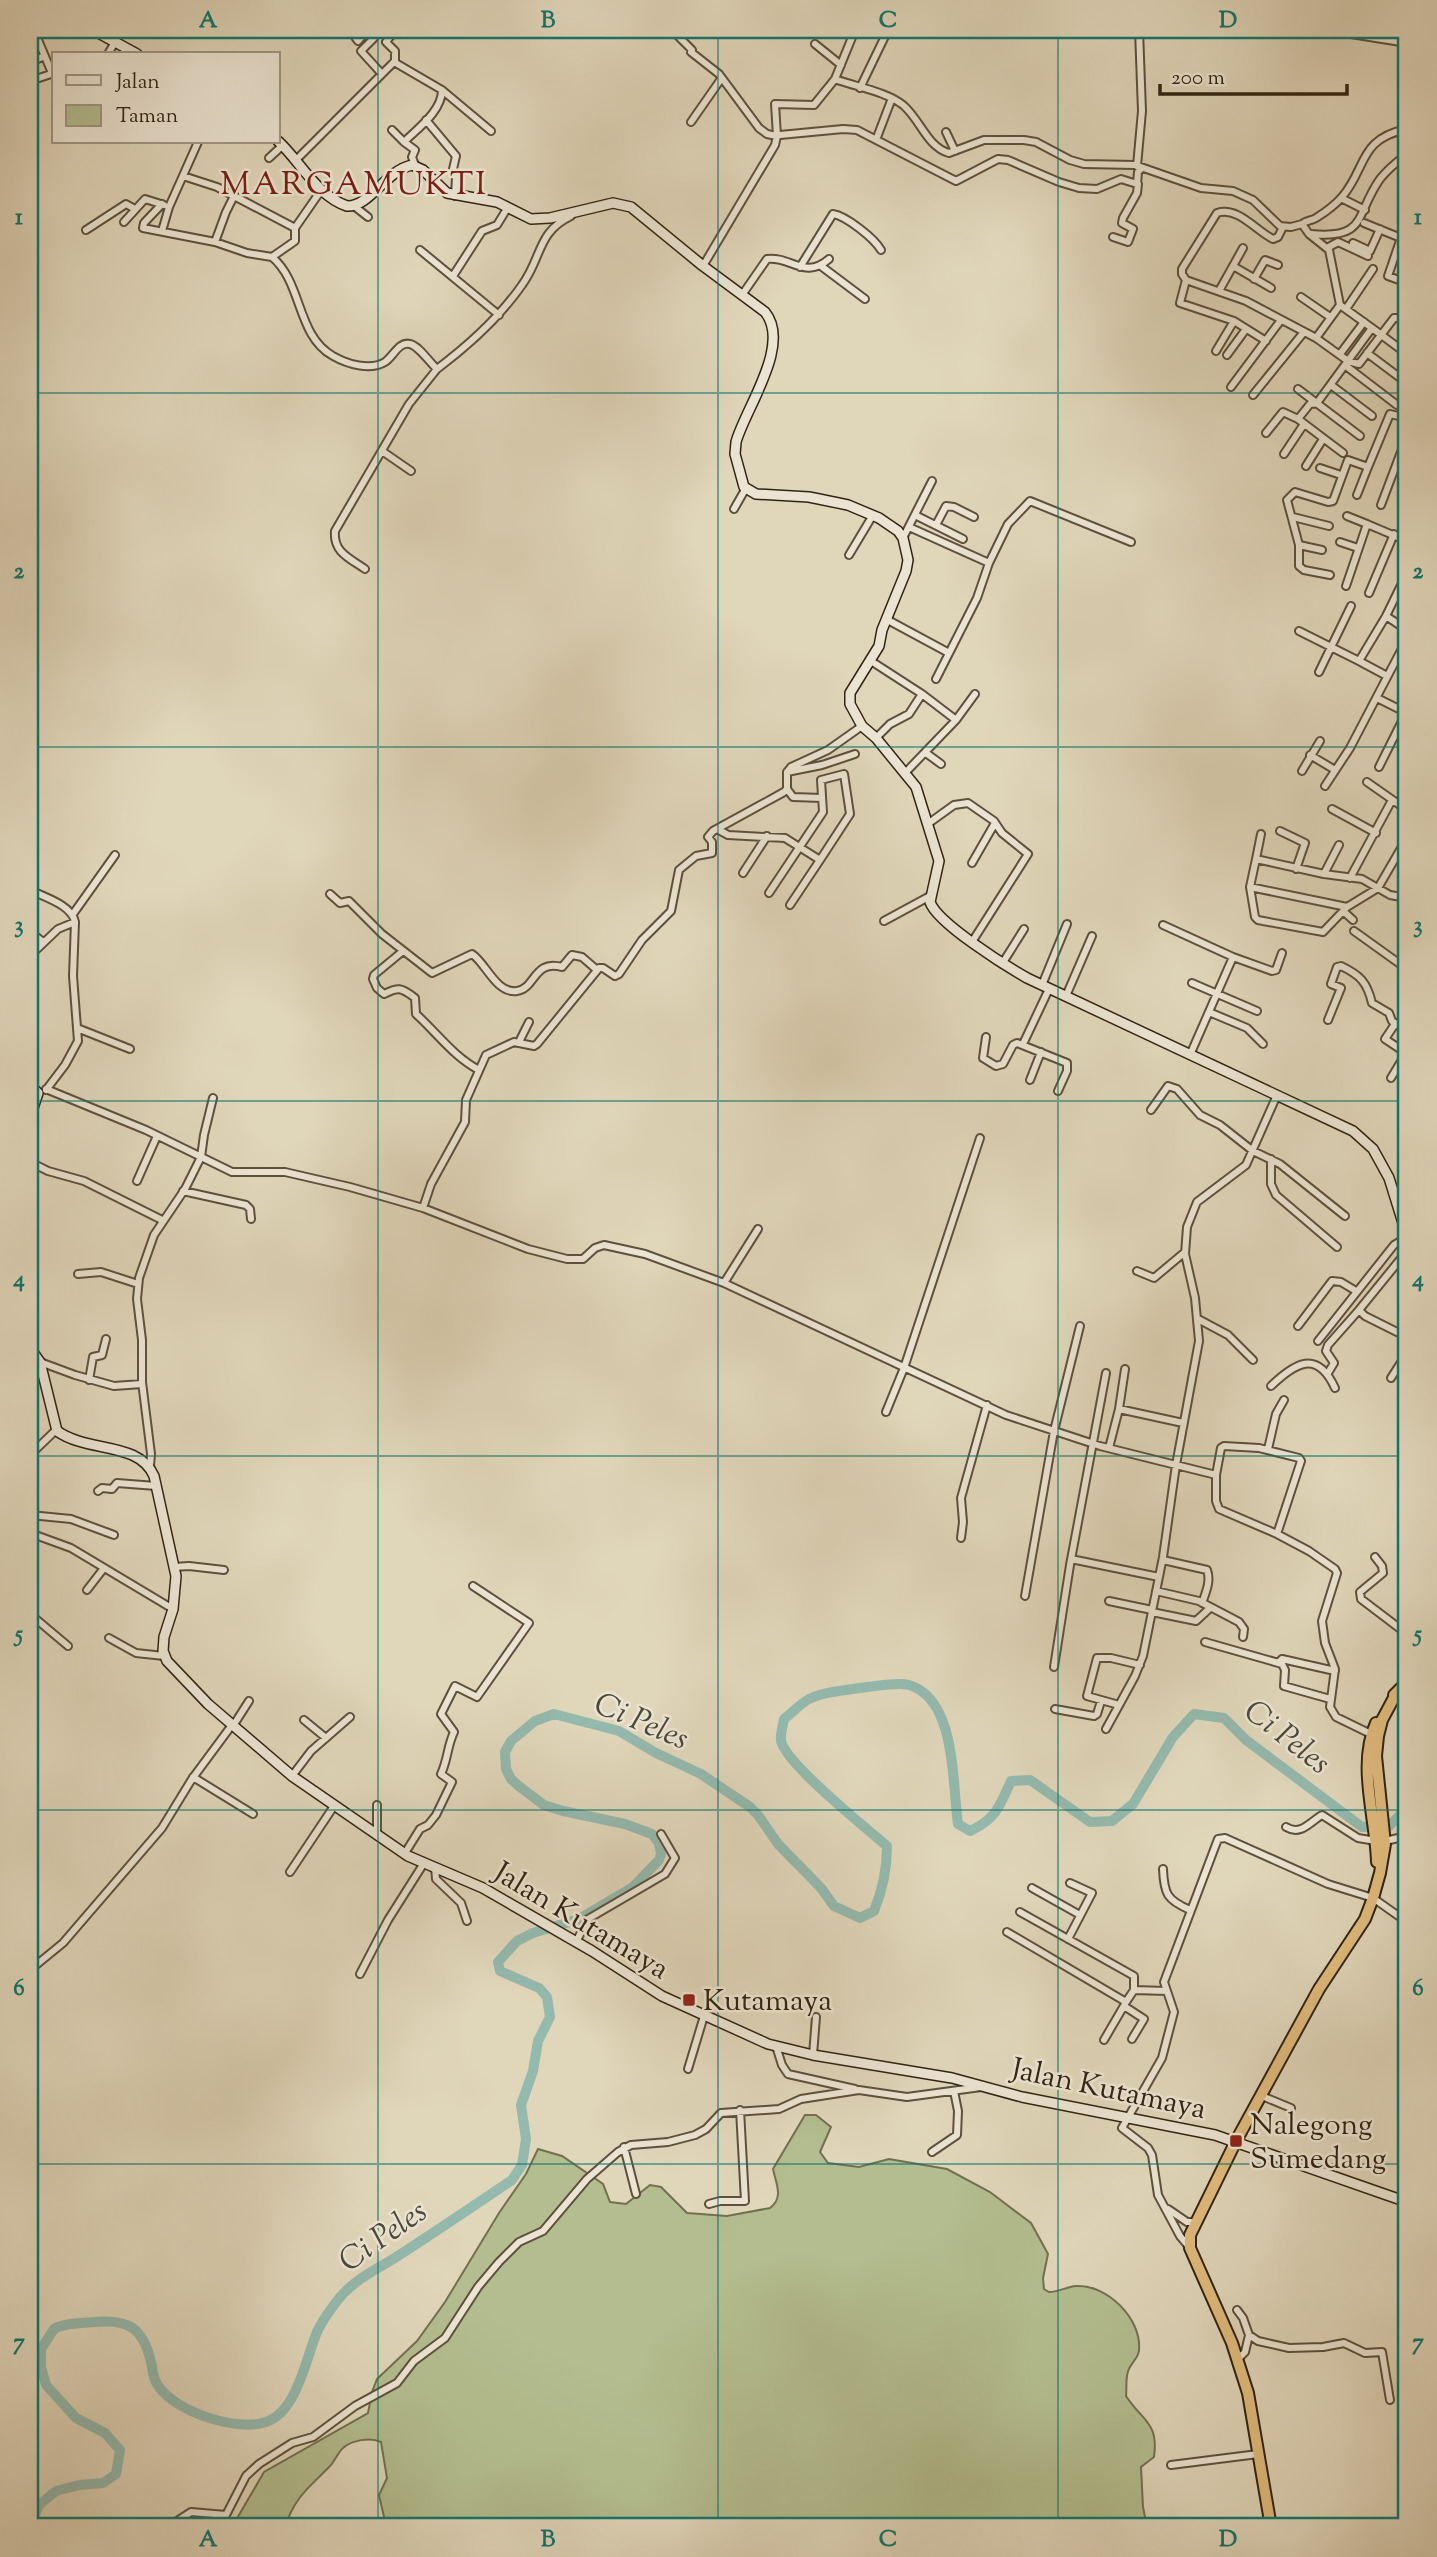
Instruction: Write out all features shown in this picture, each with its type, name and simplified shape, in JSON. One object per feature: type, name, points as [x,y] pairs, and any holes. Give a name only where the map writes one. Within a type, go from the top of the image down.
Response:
[{"type":"highway","points":[[1271,2527],[1251,2405],[1238,2359],[1190,2248],[1190,2235],[1319,1989],[1365,1919],[1377,1883],[1380,1839],[1368,1756],[1385,1707],[1407,1682]]},
{"type":"street","points":[[350,30],[358,41],[367,31],[373,38],[361,51],[381,73]]},
{"type":"street","points":[[389,30],[393,33],[386,42],[395,51],[395,62]]},
{"type":"street","points":[[672,30],[711,66],[767,134],[776,136],[857,130],[956,181],[998,159],[1008,160],[1059,183],[1079,188],[1097,189],[1121,179],[1138,184]]},
{"type":"street","points":[[703,266],[775,145],[775,104],[814,104],[835,79],[855,30]]},
{"type":"street","points":[[860,88],[888,30]]},
{"type":"street","points":[[1113,237],[1128,242],[1133,229],[1122,223],[1137,193],[1138,184],[1142,111],[1139,30]]},
{"type":"street","points":[[1326,30],[1407,43]]},
{"type":"street","points":[[99,31],[133,52]]},
{"type":"street","points":[[38,40],[52,71]]},
{"type":"street","points":[[109,52],[115,42]]},
{"type":"street","points":[[815,44],[841,65]]},
{"type":"street","points":[[30,62],[45,56]]},
{"type":"street","points":[[295,161],[395,62]]},
{"type":"street","points":[[395,62],[442,90],[491,131]]},
{"type":"street","points":[[30,81],[52,73]]},
{"type":"street","points":[[691,122],[722,79]]},
{"type":"street","points":[[835,79],[892,98],[913,114],[936,147],[944,152],[995,139],[1035,142],[1084,164],[1124,164],[1201,188],[1233,191],[1259,205],[1283,227],[1315,219],[1341,198],[1365,155],[1375,143],[1387,135],[1407,129]]},
{"type":"street","points":[[404,142],[441,100],[442,90]]},
{"type":"street","points":[[876,140],[892,98]]},
{"type":"street","points":[[426,120],[456,156],[453,169],[456,177],[455,196]]},
{"type":"street","points":[[391,130],[416,151],[412,156],[415,165],[443,191],[455,196],[508,207],[536,219],[613,203],[631,207],[770,317],[773,335],[771,357],[736,442],[735,454],[741,481],[755,494],[809,497],[848,505],[873,515],[898,531],[903,538],[908,560],[906,571],[886,620],[879,646],[850,693],[851,710],[916,787],[939,860],[932,907],[1002,964],[1353,1131],[1373,1149],[1389,1178],[1407,1237],[1394,1245],[1318,1340]]},
{"type":"street","points":[[946,132],[955,151]]},
{"type":"street","points":[[280,143],[322,189],[341,204],[354,206],[368,217]]},
{"type":"street","points":[[197,144],[183,176],[165,205],[142,226],[272,257],[281,267],[295,295],[308,330],[331,355],[368,366],[387,361],[402,345],[410,344],[438,369]]},
{"type":"street","points":[[269,158],[279,144]]},
{"type":"street","points":[[1309,234],[1342,234],[1356,225],[1378,182],[1407,154]]},
{"type":"street","points":[[354,206],[365,201],[381,182],[399,169],[415,165]]},
{"type":"street","points":[[183,176],[217,187],[295,228]]},
{"type":"street","points":[[272,257],[295,241],[295,228],[322,189]]},
{"type":"street","points":[[215,242],[234,197]]},
{"type":"street","points":[[124,222],[145,198],[165,205]]},
{"type":"street","points":[[1341,198],[1365,210]]},
{"type":"street","points":[[86,230],[126,204],[135,209]]},
{"type":"street","points":[[163,231],[165,205]]},
{"type":"street","points":[[453,276],[476,239],[486,228],[497,225],[508,207]]},
{"type":"street","points":[[1283,227],[1278,237],[1273,239],[1234,213],[1225,210],[1217,213],[1181,274],[1186,280],[1246,301],[1317,338],[1340,354],[1397,405]]},
{"type":"street","points":[[365,569],[340,552],[335,544],[335,534],[410,404],[438,369],[499,315],[525,281],[548,232],[560,221],[582,211]]},
{"type":"street","points":[[800,267],[833,214],[853,224],[881,250]]},
{"type":"street","points":[[1364,223],[1401,238]]},
{"type":"street","points":[[1302,224],[1309,234],[1327,248],[1334,266],[1337,297],[1343,307],[1407,354]]},
{"type":"street","points":[[1353,243],[1370,251],[1380,229]]},
{"type":"street","points":[[1404,229],[1388,276],[1407,283]]},
{"type":"street","points":[[1327,248],[1338,242],[1368,256]]},
{"type":"street","points":[[1219,291],[1243,248]]},
{"type":"street","points":[[420,250],[499,315]]},
{"type":"street","points":[[742,295],[767,260],[775,259],[800,267],[821,266],[829,259]]},
{"type":"street","points":[[1254,279],[1265,260],[1278,265]]},
{"type":"street","points":[[821,266],[865,299]]},
{"type":"street","points":[[1233,266],[1271,288]]},
{"type":"street","points":[[1317,338],[1330,317],[1343,307],[1373,269]]},
{"type":"street","points":[[1186,280],[1180,303],[1234,321],[1266,341]]},
{"type":"street","points":[[1301,297],[1330,317]]},
{"type":"street","points":[[1347,363],[1359,365],[1396,317],[1407,324]]},
{"type":"street","points":[[1231,387],[1281,320]]},
{"type":"street","points":[[1216,351],[1234,321]]},
{"type":"street","points":[[1340,354],[1364,322]]},
{"type":"street","points":[[1284,454],[1310,404],[1317,403],[1372,328]]},
{"type":"street","points":[[1227,355],[1246,329]]},
{"type":"street","points":[[1253,395],[1304,332]]},
{"type":"street","points":[[1367,353],[1407,383]]},
{"type":"street","points":[[1331,385],[1372,415]]},
{"type":"street","points":[[1297,389],[1360,436]]},
{"type":"street","points":[[1266,433],[1283,412],[1343,453]]},
{"type":"street","points":[[1357,495],[1390,414],[1407,418]]},
{"type":"street","points":[[1381,505],[1407,436]]},
{"type":"street","points":[[1306,466],[1323,439]]},
{"type":"street","points":[[383,452],[411,471]]},
{"type":"street","points":[[1331,575],[1304,570],[1299,566],[1299,545],[1287,500],[1295,492],[1328,502],[1333,500],[1348,460],[1368,467]]},
{"type":"street","points":[[1320,468],[1341,475]]},
{"type":"street","points":[[903,538],[932,481]]},
{"type":"street","points":[[734,509],[747,488]]},
{"type":"street","points":[[936,679],[977,598],[989,562],[1008,524],[1030,501],[1131,542]]},
{"type":"street","points":[[936,525],[946,506],[974,517]]},
{"type":"street","points":[[915,514],[963,539]]},
{"type":"street","points":[[849,555],[873,515]]},
{"type":"street","points":[[1347,516],[1407,541]]},
{"type":"street","points":[[1293,517],[1329,526]]},
{"type":"street","points":[[1346,586],[1367,524]]},
{"type":"street","points":[[909,527],[989,562]]},
{"type":"street","points":[[1369,593],[1394,534]]},
{"type":"street","points":[[1340,542],[1358,548]]},
{"type":"street","points":[[1299,545],[1322,550]]},
{"type":"street","points":[[1359,661],[1386,617],[1407,573]]},
{"type":"street","points":[[1319,672],[1352,606]]},
{"type":"street","points":[[1386,617],[1407,629]]},
{"type":"street","points":[[886,620],[949,653]]},
{"type":"street","points":[[1299,631],[1387,676]]},
{"type":"street","points":[[1325,786],[1350,748],[1407,639]]},
{"type":"street","points":[[871,661],[956,720]]},
{"type":"street","points":[[876,738],[890,724],[909,714],[922,694]]},
{"type":"street","points":[[906,772],[956,720],[975,694]]},
{"type":"street","points":[[1377,698],[1407,712],[1379,767]]},
{"type":"street","points":[[822,798],[793,797],[787,786],[787,772],[791,767],[828,750],[862,726]]},
{"type":"street","points":[[1302,771],[1320,741]]},
{"type":"street","points":[[926,753],[941,764]]},
{"type":"street","points":[[787,772],[822,765],[855,754]]},
{"type":"street","points":[[1310,755],[1335,770]]},
{"type":"street","points":[[769,892],[823,812],[821,780],[845,775],[850,817],[790,905]]},
{"type":"street","points":[[1367,782],[1407,810]]},
{"type":"street","points":[[423,1208],[431,1184],[465,1122],[466,1100],[486,1055],[519,1042],[534,1046],[597,970],[603,968],[615,975],[619,974],[642,940],[671,911],[679,870],[696,856],[713,852],[712,842],[708,837],[787,786]]},
{"type":"street","points":[[1350,878],[1392,800]]},
{"type":"street","points":[[929,823],[954,805],[968,803],[995,823],[1027,855],[972,942]]},
{"type":"street","points":[[1332,809],[1376,833]]},
{"type":"street","points":[[972,863],[995,823]]},
{"type":"street","points":[[717,829],[728,835],[785,838],[820,860]]},
{"type":"street","points":[[1280,831],[1305,843],[1296,869]]},
{"type":"street","points":[[1261,834],[1250,887],[1255,917],[1260,921],[1323,932],[1378,888],[1407,838]]},
{"type":"street","points":[[743,873],[767,836]]},
{"type":"street","points":[[1324,874],[1339,845]]},
{"type":"street","points":[[35,951],[74,918],[115,856]]},
{"type":"street","points":[[1256,859],[1296,869],[1364,880],[1398,898],[1407,898]]},
{"type":"street","points":[[1250,887],[1348,913]]},
{"type":"street","points":[[30,890],[74,918]]},
{"type":"street","points":[[330,894],[340,903],[349,901],[403,951],[434,973],[472,954],[509,991],[521,990],[540,969],[562,967],[572,955],[582,957],[597,970]]},
{"type":"street","points":[[884,920],[932,895]]},
{"type":"street","points":[[30,1117],[42,1091],[65,1065],[77,1046],[73,976],[74,918]]},
{"type":"street","points":[[1023,1044],[1067,924]]},
{"type":"street","points":[[1163,925],[1233,957],[1272,971],[1276,970],[1282,953]]},
{"type":"street","points":[[1002,964],[1024,929]]},
{"type":"street","points":[[1354,931],[1407,968]]},
{"type":"street","points":[[30,932],[43,942]]},
{"type":"street","points":[[1066,996],[1091,936]]},
{"type":"street","points":[[403,951],[374,975],[377,988],[384,994],[393,988],[415,998],[416,1014],[442,1038],[452,1053],[479,1070]]},
{"type":"street","points":[[1190,1055],[1233,957]]},
{"type":"street","points":[[1328,1020],[1341,988],[1331,984],[1340,965],[1363,980],[1369,988],[1372,1003],[1390,1014],[1395,1024],[1407,1031]]},
{"type":"street","points":[[1192,983],[1257,1011]]},
{"type":"street","points":[[1209,1012],[1247,1028],[1263,1044]]},
{"type":"street","points":[[519,1042],[529,1022]]},
{"type":"street","points":[[1391,1078],[1406,1053],[1385,1039],[1395,1024]]},
{"type":"street","points":[[77,1028],[130,1049]]},
{"type":"street","points":[[986,1037],[983,1058],[996,1066],[1005,1061],[1014,1044],[1023,1044],[1068,1064],[1058,1091]]},
{"type":"street","points":[[1030,1080],[1041,1052]]},
{"type":"street","points":[[30,1084],[157,1136],[232,1172],[277,1171],[297,1174],[423,1208],[528,1249],[566,1259],[583,1259],[595,1248],[604,1245],[645,1254],[723,1283],[1006,1415],[1109,1448],[1216,1475]]},
{"type":"street","points":[[1151,1110],[1168,1086],[1172,1086],[1200,1115],[1220,1125],[1253,1151],[1271,1159],[1345,1216]]},
{"type":"street","points":[[1106,1729],[1140,1665],[1163,1560],[1175,1465],[1199,1341],[1198,1319],[1185,1252],[1187,1227],[1197,1202],[1247,1165],[1277,1095]]},
{"type":"street","points":[[109,1638],[136,1653],[164,1656],[164,1637],[176,1590],[174,1567],[150,1466],[151,1454],[142,1384],[142,1340],[136,1299],[147,1250],[201,1157],[213,1098]]},
{"type":"street","points":[[137,1181],[157,1136]]},
{"type":"street","points":[[886,1412],[904,1368],[980,1138]]},
{"type":"street","points":[[1401,1219],[1404,1215],[1403,1170],[1407,1141]]},
{"type":"street","points":[[1271,1159],[1271,1184],[1276,1195],[1337,1247]]},
{"type":"street","points":[[30,1162],[48,1171],[84,1181],[162,1220]]},
{"type":"street","points":[[183,1191],[246,1205],[250,1209],[251,1219]]},
{"type":"street","points":[[723,1283],[758,1229]]},
{"type":"street","points":[[1328,1373],[1334,1363],[1326,1351],[1328,1345],[1407,1251]]},
{"type":"street","points":[[1137,1272],[1154,1278],[1185,1252]]},
{"type":"street","points":[[78,1274],[101,1272],[138,1284]]},
{"type":"street","points":[[1298,1326],[1332,1281],[1341,1282],[1356,1291]]},
{"type":"street","points":[[1360,1310],[1365,1316],[1407,1337]]},
{"type":"street","points":[[1198,1319],[1228,1335],[1253,1360]]},
{"type":"street","points":[[1024,1596],[1054,1431],[1080,1326]]},
{"type":"street","points":[[89,1380],[93,1357],[102,1355],[106,1339]]},
{"type":"street","points":[[30,1348],[40,1362],[56,1430],[77,1443],[137,1456],[150,1466]]},
{"type":"street","points":[[1391,1378],[1407,1353]]},
{"type":"street","points":[[40,1362],[114,1387],[142,1384]]},
{"type":"street","points":[[1271,1386],[1287,1370],[1298,1364],[1317,1365],[1328,1373],[1335,1388]]},
{"type":"street","points":[[1109,1448],[1125,1369]]},
{"type":"street","points":[[1054,1667],[1106,1373]]},
{"type":"street","points":[[1268,1449],[1276,1414],[1284,1400]]},
{"type":"street","points":[[961,1538],[961,1498],[987,1405]]},
{"type":"street","points":[[1119,1409],[1183,1423]]},
{"type":"street","points":[[30,1455],[56,1430]]},
{"type":"street","points":[[1278,1535],[1301,1461],[1295,1455],[1268,1449],[1223,1446],[1216,1475],[1216,1501],[1219,1509],[1310,1551],[1336,1572],[1322,1621],[1325,1643],[1335,1671],[1330,1699],[1331,1712],[1336,1717],[1375,1735]]},
{"type":"street","points":[[98,1491],[102,1488],[112,1489],[116,1483],[156,1486]]},
{"type":"street","points":[[30,1515],[71,1519],[114,1535]]},
{"type":"street","points":[[30,1532],[71,1549],[173,1609]]},
{"type":"street","points":[[1375,1557],[1384,1573],[1360,1592],[1360,1599],[1407,1633]]},
{"type":"street","points":[[1071,1559],[1159,1577]]},
{"type":"street","points":[[1163,1560],[1206,1570],[1209,1576],[1208,1585],[1202,1603]]},
{"type":"street","points":[[174,1567],[224,1570]]},
{"type":"street","points":[[87,1590],[104,1568]]},
{"type":"street","points":[[405,1853],[420,1829],[428,1825],[436,1815],[452,1782],[441,1774],[449,1757],[447,1749],[454,1732],[441,1714],[455,1686],[477,1697],[529,1623],[473,1586]]},
{"type":"street","points":[[1156,1591],[1202,1603],[1239,1622],[1244,1629],[1243,1637]]},
{"type":"street","points":[[1109,1601],[1196,1621],[1210,1608]]},
{"type":"street","points":[[30,1614],[68,1646]]},
{"type":"street","points":[[1205,1642],[1278,1663],[1284,1667],[1284,1686],[1330,1699]]},
{"type":"street","name":"Jalan Kutamaya","points":[[164,1656],[176,1672],[232,1726],[292,1776],[377,1835],[424,1863],[483,1888],[662,1996],[704,2016],[776,2046],[813,2055],[952,2078],[1023,2097],[1237,2141],[1407,2202]]},
{"type":"street","points":[[1119,1705],[1086,1696],[1098,1657],[1140,1665]]},
{"type":"street","points":[[1278,1663],[1282,1658],[1292,1659],[1335,1671]]},
{"type":"street","points":[[30,1970],[64,1943],[162,1828],[193,1777],[249,1701]]},
{"type":"street","points":[[1055,1709],[1094,1716],[1101,1701]]},
{"type":"street","points":[[292,1776],[311,1751],[350,1717]]},
{"type":"street","points":[[304,1720],[326,1738]]},
{"type":"street","points":[[193,1777],[253,1814]]},
{"type":"street","points":[[377,1805],[377,1835]]},
{"type":"street","points":[[290,1872],[334,1806]]},
{"type":"street","points":[[1286,1826],[1293,1831],[1302,1829],[1322,1815],[1358,1838],[1407,1836]]},
{"type":"street","points":[[576,1942],[588,1919],[665,1874],[675,1858],[661,1834]]},
{"type":"street","points":[[1190,2248],[1164,2205],[1154,2182],[1152,2155],[1148,2148],[1122,2129],[1162,2058],[1174,2012],[1164,1982],[1218,1839],[1222,1837],[1328,1884],[1373,1898],[1407,1922]]},
{"type":"street","points":[[360,1973],[388,1920],[424,1863]]},
{"type":"street","points":[[435,1867],[436,1879],[461,1903],[467,1921]]},
{"type":"street","points":[[1163,1869],[1166,1893],[1174,1903],[1190,1910]]},
{"type":"street","points":[[1068,1939],[1092,1893],[1070,1883]]},
{"type":"street","points":[[1032,1888],[1080,1915]]},
{"type":"street","points":[[1020,1912],[1134,1976],[1134,1990],[1104,2040]]},
{"type":"street","points":[[1007,1933],[1125,2004],[1144,2019],[1132,2039]]},
{"type":"street","points":[[1134,1990],[1167,1991]]},
{"type":"street","points":[[688,2069],[704,2016]]},
{"type":"street","points":[[813,2055],[816,2017]]},
{"type":"street","points":[[776,2046],[788,2074],[813,2081],[897,2096],[986,2087]]},
{"type":"street","points":[[168,2527],[191,2512],[226,2515],[247,2475],[259,2464],[292,2443],[313,2437],[355,2406],[397,2383],[414,2361],[445,2337],[478,2287],[510,2251],[519,2242],[543,2231],[587,2179],[624,2147],[668,2142],[695,2135],[706,2129],[721,2113],[779,2109],[801,2099],[867,2090]]},
{"type":"street","points":[[932,2151],[957,2135],[958,2111],[954,2091]]},
{"type":"street","points":[[1262,2096],[1291,2108]]},
{"type":"street","points":[[709,2204],[745,2201],[740,2110]]},
{"type":"street","points":[[624,2147],[636,2194]]},
{"type":"street","points":[[1164,2205],[1185,2221],[1195,2222]]},
{"type":"street","points":[[1237,2310],[1249,2335],[1258,2341],[1289,2348],[1344,2343],[1365,2353],[1382,2352],[1390,2400]]},
{"type":"street","points":[[1238,2359],[1245,2353],[1249,2335]]},
{"type":"street","points":[[1171,2465],[1258,2454]]},
{"type":"green space","points":[[805,2115],[816,2115],[831,2127],[820,2152],[828,2163],[859,2167],[889,2159],[947,2169],[990,2192],[1031,2223],[1048,2254],[1043,2278],[1044,2289],[1049,2292],[1076,2286],[1088,2287],[1110,2297],[1129,2316],[1135,2327],[1139,2350],[1128,2372],[1126,2396],[1152,2429],[1155,2445],[1154,2457],[1141,2467],[1147,2527],[398,2527],[384,2517],[379,2495],[387,2478],[381,2442],[367,2440],[356,2441],[341,2450],[332,2464],[298,2500],[285,2527],[232,2527],[264,2472],[368,2413],[377,2379],[417,2341],[445,2302],[526,2174],[538,2149],[562,2156],[603,2184],[610,2202],[626,2204],[650,2185],[661,2187],[687,2213],[727,2216],[770,2208],[774,2204],[778,2190],[773,2169]]},
{"type":"waterway","name":"Ci Peles","points":[[30,2527],[39,2505],[56,2491],[103,2483],[116,2474],[120,2450],[105,2433],[76,2418],[46,2385],[41,2367],[41,2349],[54,2329],[68,2324],[107,2321],[126,2324],[144,2341],[157,2384],[179,2404],[193,2412],[224,2422],[266,2422],[277,2416],[293,2396],[319,2329],[341,2296],[365,2276],[512,2180],[522,2165],[526,2139],[521,2105],[533,2071],[538,2041],[550,2017],[547,1997],[539,1988],[500,1971],[498,1962],[517,1941],[533,1933],[579,1919],[633,1887],[659,1860],[661,1854],[659,1843],[652,1834],[625,1824],[544,1805],[511,1779],[506,1769],[505,1752],[511,1741],[535,1721],[554,1714],[619,1731],[656,1753],[701,1774],[750,1807],[778,1844],[821,1888],[834,1906],[860,1918],[874,1911],[882,1887],[887,1846],[811,1780],[786,1751],[781,1741],[784,1719],[802,1703],[830,1692],[899,1684],[909,1685],[925,1693],[936,1707],[944,1725],[953,1767],[958,1824],[970,1831],[992,1816],[1011,1781],[1030,1780],[1090,1822],[1112,1821],[1133,1804],[1173,1737],[1194,1714],[1224,1718],[1246,1740],[1362,1827],[1389,1826],[1407,1808]]},
{"type":"place","name":"Kutamaya","points":[[689,2000]]},
{"type":"place","name":"Nalegong Sumedang","points":[[1236,2141]]},
{"type":"district","name":"MARGAMUKTI","points":[[354,182]]}]
